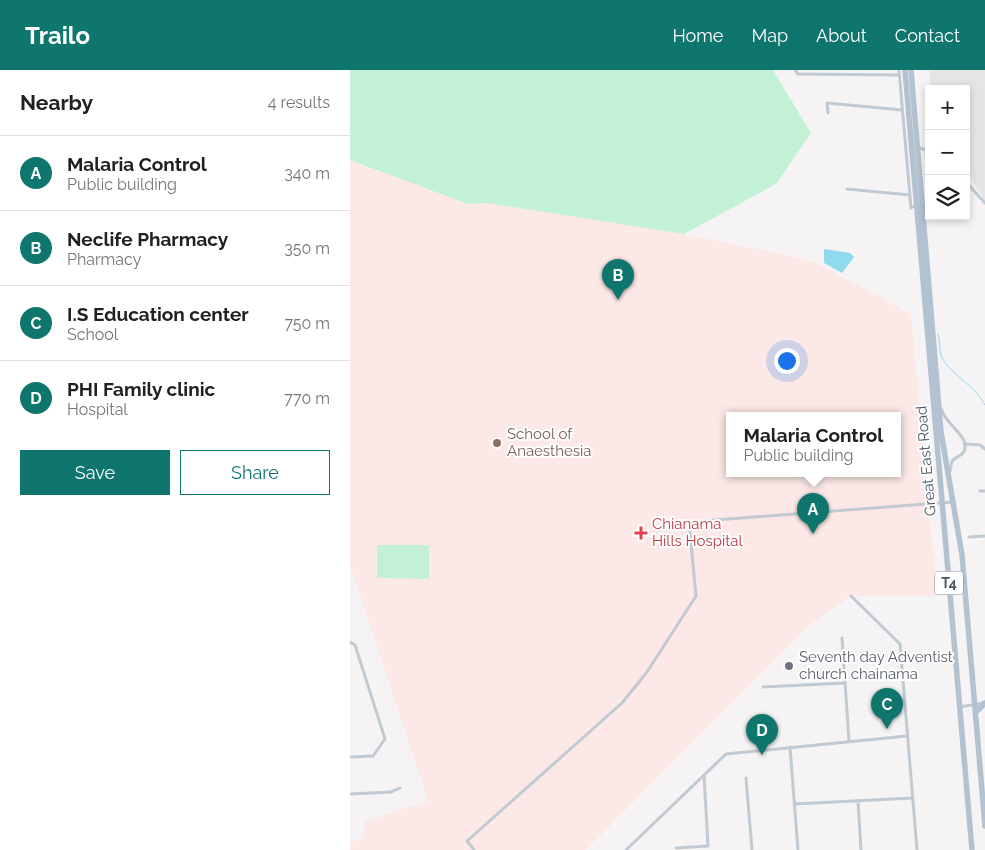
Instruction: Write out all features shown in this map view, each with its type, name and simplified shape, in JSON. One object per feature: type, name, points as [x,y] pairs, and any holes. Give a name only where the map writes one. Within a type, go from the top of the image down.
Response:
[{"type":"main road","name":"Great East Road","points":[[905,70],[972,850]]},
{"type":"main road","name":"Great East Road","points":[[910,70],[941,432],[962,555],[985,826]]},
{"type":"main road","points":[[974,695],[985,703],[978,707],[976,714]]},
{"type":"street","points":[[795,70],[798,74],[899,75]]},
{"type":"street","points":[[899,70],[911,208],[916,205]]},
{"type":"street","points":[[828,113],[827,103],[902,110]]},
{"type":"street","points":[[917,147],[925,150]]},
{"type":"street","points":[[970,186],[985,203]]},
{"type":"street","points":[[847,189],[910,196]]},
{"type":"street","points":[[936,375],[943,416],[961,434],[964,444],[963,452],[952,460],[950,465],[951,494]]},
{"type":"street","points":[[964,444],[980,445],[985,449]]},
{"type":"street","points":[[980,491],[985,490]]},
{"type":"street","points":[[474,850],[467,841],[622,703],[656,659],[696,596],[689,522],[952,502]]},
{"type":"street","points":[[969,537],[985,536]]},
{"type":"street","points":[[851,596],[900,644],[917,850]]},
{"type":"street","points":[[842,638],[849,741]]},
{"type":"street","points":[[350,642],[354,645],[385,739],[373,756],[350,757]]},
{"type":"street","points":[[763,687],[845,683]]},
{"type":"street","points":[[959,707],[985,703]]},
{"type":"street","points":[[626,850],[726,754],[907,736]]},
{"type":"street","points":[[790,747],[798,850]]},
{"type":"street","points":[[676,848],[708,846],[704,774]]},
{"type":"street","points":[[746,778],[752,850]]},
{"type":"street","points":[[350,794],[391,792],[400,788]]},
{"type":"street","points":[[794,804],[913,798]]},
{"type":"street","points":[[858,801],[860,850]]},
{"type":"shaded area","points":[[929,70],[985,70],[985,202],[970,176],[970,85],[931,85]]},
{"type":"shaded area","name":"Chianama Hills Hospital","points":[[350,160],[468,204],[488,203],[684,234],[786,255],[818,264],[911,314],[937,596],[851,596],[808,626],[586,850],[350,850],[350,842],[364,838],[364,822],[428,801],[350,565]]},
{"type":"green space","points":[[350,70],[773,70],[811,133],[776,184],[684,234],[488,203],[468,204],[350,160]]},
{"type":"green space","points":[[377,545],[429,545],[429,579],[377,578]]},
{"type":"water","points":[[824,249],[850,253],[854,257],[842,273],[824,263]]},
{"type":"waterway","points":[[938,334],[941,355],[944,361],[981,398],[985,405]]},
{"type":"place","name":"Neclife Pharmacy","points":[[618,300]]},
{"type":"place","name":"School of Anaesthesia","points":[[497,443]]},
{"type":"place","name":"Chianama Hills Hospital","points":[[641,533]]},
{"type":"place","name":"Malaria Control","points":[[813,534]]},
{"type":"place","name":"Seventh day Adventist church chainama","points":[[789,666]]},
{"type":"place","name":"I.S Education center","points":[[887,729]]},
{"type":"place","name":"PHI Family clinic","points":[[762,755]]}]
